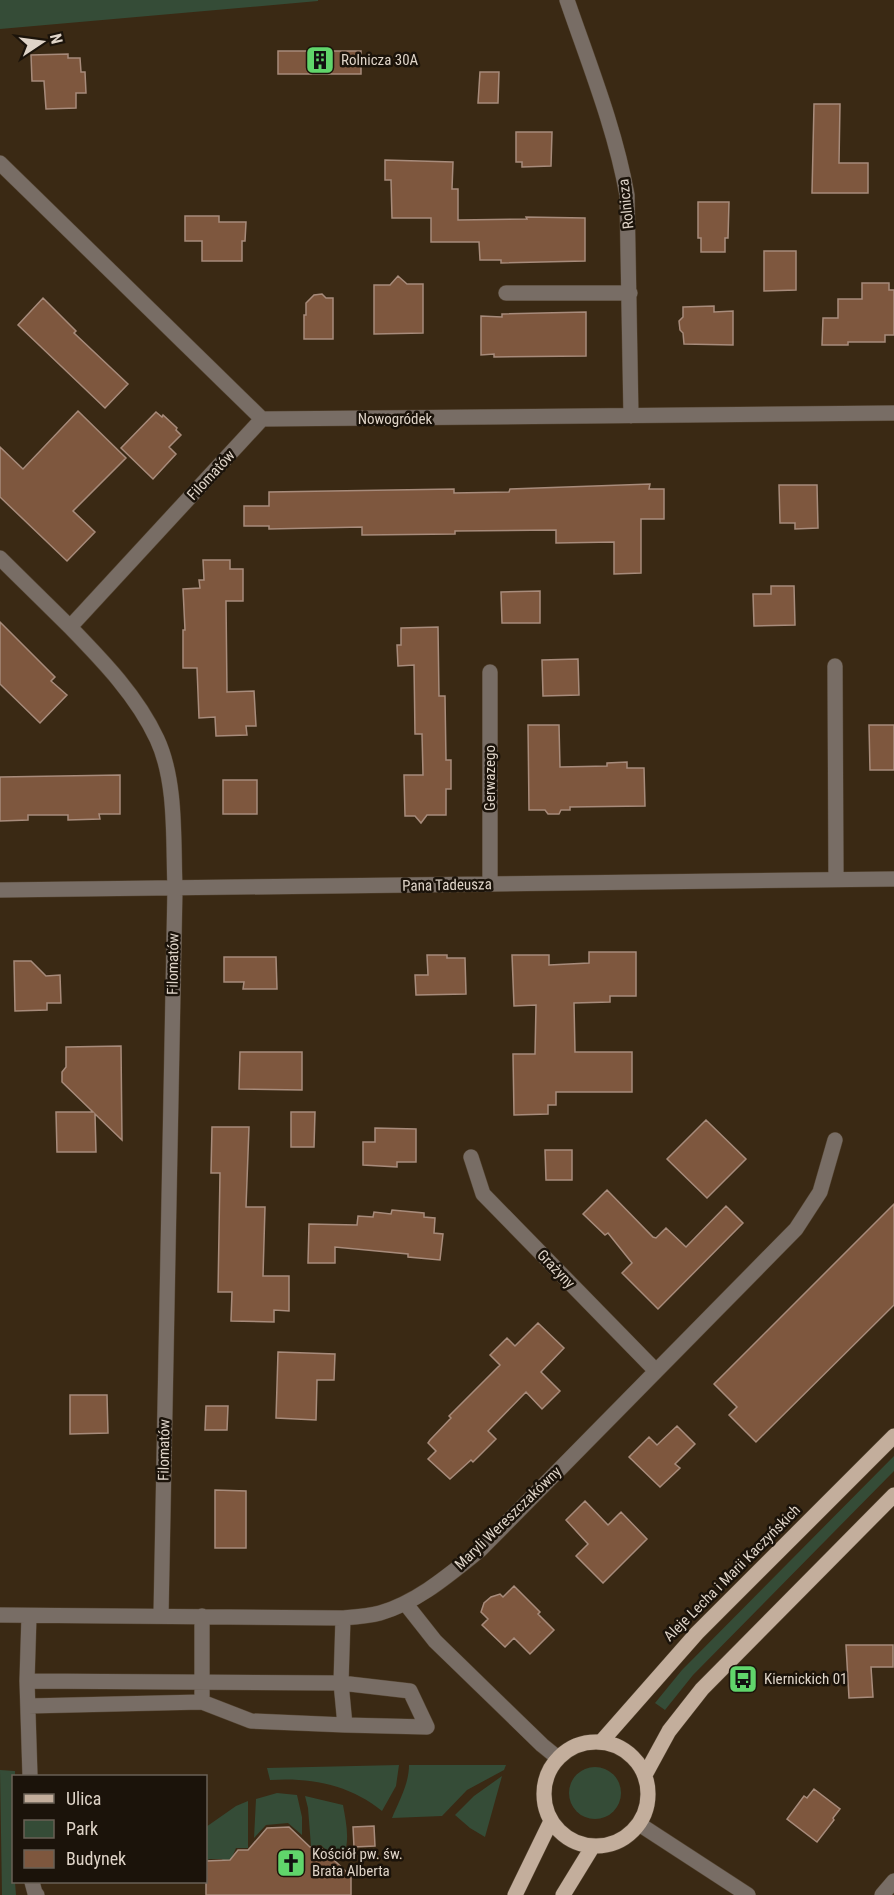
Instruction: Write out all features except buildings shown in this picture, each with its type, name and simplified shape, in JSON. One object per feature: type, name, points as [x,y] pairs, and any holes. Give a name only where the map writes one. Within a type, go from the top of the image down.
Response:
[{"type":"main road","name":"Aleje Lecha i Marii Kaczyńskich","points":[[601,1742],[697,1633],[894,1436]]},
{"type":"main road","points":[[645,1775],[669,1731],[702,1689],[894,1495]]},
{"type":"main road","points":[[601,1742],[612,1744],[632,1756],[645,1775],[648,1800],[639,1824],[632,1832],[614,1843],[594,1846],[569,1839],[559,1831],[551,1821],[546,1809],[544,1795],[545,1782],[558,1758],[582,1743],[601,1742]]},
{"type":"main road","points":[[515,1895],[551,1821]]},
{"type":"main road","points":[[563,1895],[594,1846]]},
{"type":"street","name":"Rolnicza","points":[[567,0],[621,162],[627,195],[631,416]]},
{"type":"street","points":[[0,163],[262,419]]},
{"type":"street","points":[[506,293],[630,293]]},
{"type":"street","name":"Nowogródek","points":[[262,419],[894,413]]},
{"type":"street","name":"Filomatów","points":[[161,1616],[175,888],[170,798],[168,779],[157,740],[132,696],[101,658],[70,627],[262,419]]},
{"type":"street","points":[[0,558],[70,627]]},
{"type":"street","points":[[835,666],[837,879]]},
{"type":"street","name":"Gerwazego","points":[[490,672],[490,884]]},
{"type":"street","name":"Pana Tadeusza","points":[[0,890],[894,879]]},
{"type":"street","name":"Maryli Wereszczakówny","points":[[0,1616],[343,1618],[380,1613],[405,1603],[480,1550],[796,1229],[820,1192],[835,1140]]},
{"type":"street","name":"Grażyny","points":[[471,1158],[483,1194],[656,1371]]},
{"type":"street","points":[[405,1603],[435,1641],[558,1758]]},
{"type":"street","points":[[29,1616],[27,1681],[30,1775]]},
{"type":"street","points":[[202,1616],[202,1702]]},
{"type":"street","points":[[343,1618],[341,1683],[345,1725]]},
{"type":"street","points":[[27,1681],[341,1683],[410,1691],[427,1727],[251,1721],[202,1702],[28,1706]]},
{"type":"street","points":[[639,1824],[748,1895]]},
{"type":"street","points":[[882,1895],[894,1881]]},
{"type":"green space","points":[[0,0],[318,0],[318,1],[0,29]]},
{"type":"green space","points":[[894,1456],[894,1471],[693,1675],[665,1710],[655,1703],[682,1670]]},
{"type":"green space","points":[[399,1765],[396,1786],[382,1811],[357,1795],[329,1785],[300,1780],[270,1780],[267,1768]]},
{"type":"green space","points":[[409,1765],[506,1765],[504,1770],[467,1790],[442,1816],[392,1818],[405,1786]]},
{"type":"green space","points":[[595,1767],[605,1769],[613,1775],[619,1783],[621,1793],[619,1803],[613,1811],[605,1817],[595,1819],[585,1817],[577,1811],[571,1803],[569,1793],[571,1783],[577,1775],[585,1769]]},
{"type":"green space","points":[[0,1770],[15,1771],[15,1775],[12,1775],[12,1883],[15,1883],[16,1895],[2,1895]]},
{"type":"green space","points":[[502,1776],[485,1837],[455,1815],[474,1796]]},
{"type":"green space","points":[[277,1793],[297,1795],[302,1817],[302,1835],[288,1823],[266,1825],[254,1838],[256,1799]]},
{"type":"green space","points":[[305,1796],[343,1805],[347,1839],[342,1858],[329,1859],[328,1852],[321,1845],[311,1846]]},
{"type":"green space","points":[[248,1801],[248,1848],[236,1848],[230,1862],[223,1862],[222,1859],[207,1861],[207,1826],[236,1806]]},
{"type":"place","name":"Rolnicza 30A","points":[[320,60]]},
{"type":"place","name":"Kiernickich 01","points":[[743,1679]]},
{"type":"place","name":"Kościół pw. św. Brata Alberta","points":[[291,1863]]}]
